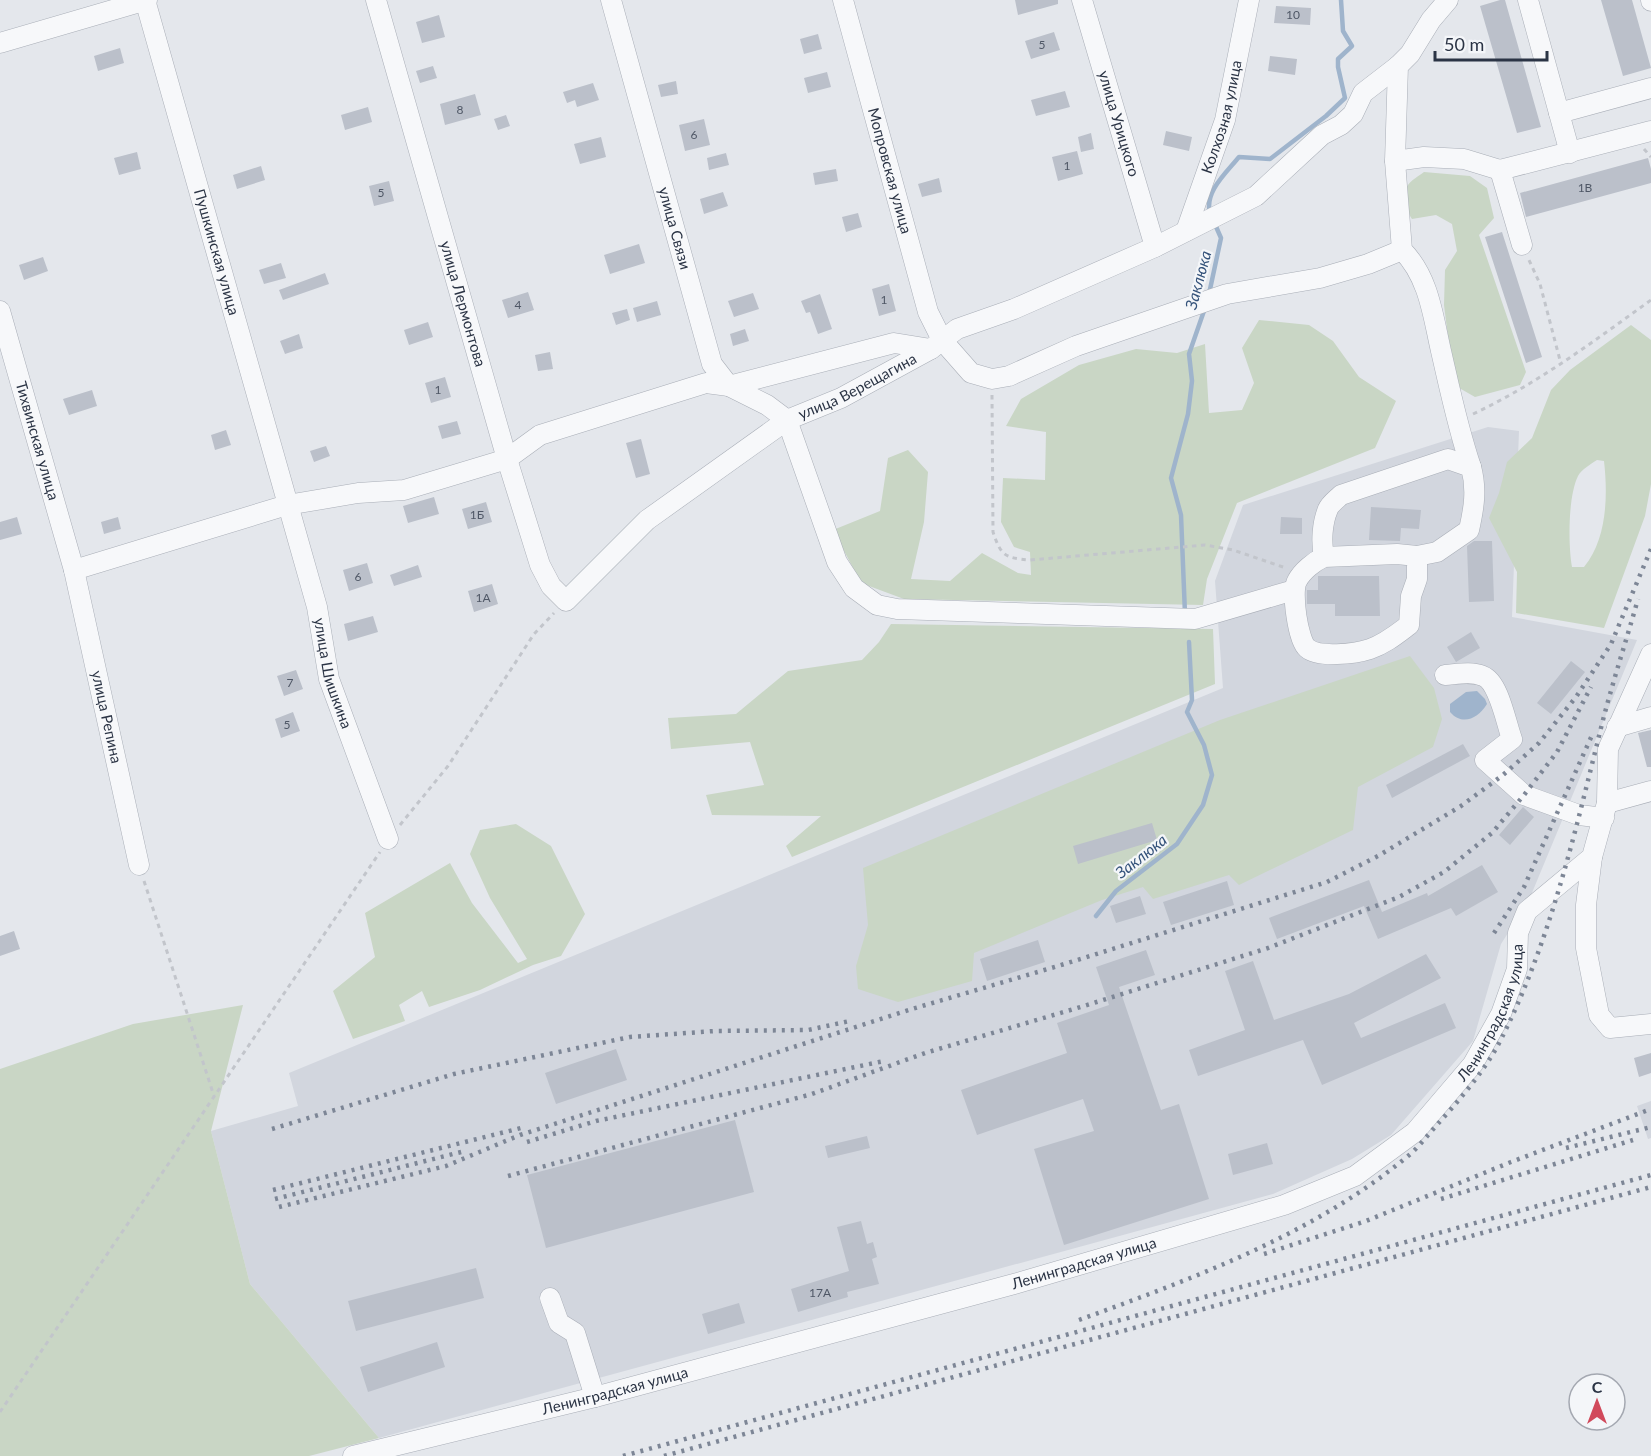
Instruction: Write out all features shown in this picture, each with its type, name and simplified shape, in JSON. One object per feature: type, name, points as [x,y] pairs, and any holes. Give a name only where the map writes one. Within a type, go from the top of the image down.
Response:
[{"type":"street","points":[[0,43],[145,0]]},
{"type":"street","name":"Пушкинская улица","points":[[145,0],[287,505]]},
{"type":"street","name":"улица Лермонтова","points":[[376,0],[507,459],[540,565],[551,586],[566,601]]},
{"type":"street","name":"улица Связи","points":[[611,0],[712,364],[729,386],[767,405],[787,420]]},
{"type":"street","name":"Мопровская улица","points":[[843,0],[937,345],[971,373],[992,379]]},
{"type":"street","name":"улица Урицкого","points":[[1082,0],[1155,247]]},
{"type":"street","name":"Колхозная улица","points":[[1195,227],[1224,120],[1249,0]]},
{"type":"street","name":"улица Верещагина","points":[[566,601],[647,519],[787,420],[841,398],[937,345],[957,329],[1014,309],[1155,247],[1256,196],[1322,135],[1341,125],[1353,114],[1363,93],[1410,54],[1431,20],[1449,0]]},
{"type":"street","points":[[1528,0],[1570,153]]},
{"type":"street","points":[[787,420],[837,562],[854,588],[877,605],[897,609],[1195,619],[1299,582],[1316,561],[1324,557],[1396,554],[1417,556],[1437,552],[1469,530],[1476,483],[1458,421],[1429,299],[1421,274],[1402,250],[1395,161],[1398,66]]},
{"type":"street","points":[[1559,113],[1651,88]]},
{"type":"street","points":[[1395,161],[1424,157],[1464,159],[1500,170],[1651,131]]},
{"type":"street","points":[[1500,170],[1522,245]]},
{"type":"street","points":[[992,379],[1009,376],[1076,346],[1227,294],[1320,278],[1368,264],[1402,250]]},
{"type":"street","name":"Тихвинская улица","points":[[0,311],[74,570]]},
{"type":"street","points":[[74,570],[287,505],[358,493],[404,490],[507,459],[540,435],[706,383],[729,386],[894,343],[937,345]]},
{"type":"street","points":[[1324,557],[1322,547],[1324,522],[1328,507],[1341,495],[1448,459],[1471,467]]},
{"type":"street","name":"улица Шишкина","points":[[287,505],[317,607],[329,679],[388,839]]},
{"type":"street","points":[[1299,582],[1300,638],[1308,649],[1323,655],[1369,650],[1389,640],[1409,625],[1412,596],[1417,579],[1417,556]]},
{"type":"street","name":"улица Репина","points":[[74,570],[139,865]]},
{"type":"street","points":[[1651,654],[1608,748],[1606,810],[1593,857],[1586,905],[1586,948],[1599,1015],[1610,1028],[1651,1024]]},
{"type":"street","points":[[1445,675],[1470,673],[1485,676],[1496,687],[1512,739],[1485,760],[1524,795],[1579,815],[1606,810],[1651,791]]},
{"type":"street","points":[[1617,727],[1651,717]]},
{"type":"street","name":"Ленинградская улица","points":[[353,1456],[595,1397],[1014,1284],[1284,1205],[1354,1176],[1415,1132],[1473,1064],[1501,1014],[1517,969],[1518,933],[1527,911],[1593,857]]},
{"type":"street","points":[[550,1298],[559,1323],[575,1333],[595,1397]]},
{"type":"path","points":[[1522,245],[1540,284],[1561,364]]},
{"type":"path","points":[[1458,421],[1503,400],[1561,364],[1651,300]]},
{"type":"path","points":[[992,379],[993,532],[998,547],[1010,558],[1030,560],[1205,545],[1233,550],[1299,582]]},
{"type":"path","points":[[0,1412],[388,839],[448,766],[534,634],[566,601]]},
{"type":"path","points":[[139,865],[214,1096]]},
{"type":"shaded area","points":[[1488,427],[1519,431],[1512,617],[1637,640],[1529,900],[1501,944],[1473,1041],[1391,1135],[1352,1159],[1273,1194],[379,1438],[250,1284],[211,1131],[298,1106],[289,1073],[1223,688],[1215,581],[1243,505]]},
{"type":"shaded area","points":[[1651,1101],[1651,1138],[1648,1139],[1637,1106]]},
{"type":"green space","points":[[1424,172],[1470,176],[1487,188],[1494,218],[1479,235],[1526,372],[1520,385],[1475,397],[1454,385],[1444,305],[1445,270],[1457,251],[1452,224],[1436,215],[1412,219],[1405,203],[1408,185]]},
{"type":"green space","points":[[1259,320],[1309,325],[1333,341],[1359,377],[1396,401],[1375,448],[1237,503],[1207,579],[1203,605],[904,599],[861,583],[833,530],[880,511],[888,458],[908,450],[928,472],[924,522],[911,579],[950,581],[982,553],[1018,573],[1031,575],[1030,552],[1014,547],[1001,522],[1003,478],[1045,480],[1046,432],[1006,426],[1021,399],[1079,365],[1136,349],[1177,353],[1205,344],[1209,413],[1242,410],[1254,383],[1242,348]]},
{"type":"green space","points":[[1631,325],[1651,340],[1651,484],[1645,516],[1604,628],[1516,613],[1517,572],[1489,518],[1499,493],[1507,462],[1532,438],[1551,390],[1570,370]],"holes":[[[1597,460],[1604,461],[1606,488],[1604,517],[1597,544],[1584,567],[1572,567],[1570,521],[1575,485],[1584,469]]]},
{"type":"green space","points":[[891,624],[1213,629],[1215,684],[792,857],[786,846],[821,816],[712,815],[706,795],[764,785],[750,742],[671,749],[668,718],[736,714],[788,671],[862,660],[879,642]]},
{"type":"green space","points":[[1410,656],[1434,688],[1442,719],[1433,747],[1358,787],[1353,830],[1239,885],[1229,875],[1153,899],[1143,887],[1102,900],[974,953],[972,981],[898,1002],[858,989],[856,966],[868,925],[863,868],[1220,720]]},
{"type":"green space","points":[[516,824],[551,846],[585,914],[561,956],[533,965],[480,990],[429,1007],[422,991],[399,1005],[405,1021],[353,1039],[333,991],[375,957],[365,913],[450,863],[472,903],[518,963],[527,959],[490,898],[470,854],[480,830]]},
{"type":"green space","points":[[243,1005],[211,1131],[250,1284],[379,1438],[309,1456],[0,1456],[0,1069],[133,1024]]},
{"type":"water","points":[[1477,691],[1487,704],[1479,714],[1465,720],[1450,712],[1450,704],[1466,692]]},
{"type":"building","points":[[1015,0],[1058,0],[1058,4],[1018,15]]},
{"type":"building","points":[[1505,0],[1541,127],[1517,133],[1480,6]]},
{"type":"building","points":[[1601,0],[1632,0],[1651,68],[1623,76]]},
{"type":"building","points":[[1276,6],[1311,8],[1310,25],[1274,23]]},
{"type":"building","points":[[439,15],[445,37],[422,43],[416,22]]},
{"type":"building","points":[[1054,32],[1060,50],[1031,59],[1025,41]]},
{"type":"building","points":[[818,34],[822,49],[804,54],[800,39]]},
{"type":"building","points":[[120,48],[124,63],[98,71],[94,56]]},
{"type":"building","points":[[1270,56],[1297,59],[1295,75],[1268,71]]},
{"type":"building","points":[[433,66],[437,78],[420,83],[416,71]]},
{"type":"building","points":[[827,72],[831,87],[808,93],[804,78]]},
{"type":"building","points":[[676,81],[678,94],[661,97],[658,85]]},
{"type":"building","points":[[593,83],[599,100],[577,107],[575,100],[567,103],[563,92]]},
{"type":"building","points":[[1065,91],[1070,107],[1036,116],[1031,100]]},
{"type":"building","points":[[475,94],[481,115],[445,125],[440,104]]},
{"type":"building","points":[[368,107],[372,122],[345,130],[341,115]]},
{"type":"building","points":[[506,115],[510,126],[498,130],[494,119]]},
{"type":"building","points":[[704,119],[710,145],[685,151],[679,125]]},
{"type":"building","points":[[1166,131],[1192,137],[1189,151],[1163,145]]},
{"type":"building","points":[[1091,133],[1094,149],[1081,152],[1078,137]]},
{"type":"building","points":[[601,137],[606,157],[580,164],[574,144]]},
{"type":"building","points":[[1077,151],[1083,174],[1058,181],[1052,157]]},
{"type":"building","points":[[137,152],[141,169],[119,175],[114,158]]},
{"type":"building","points":[[726,153],[729,165],[709,170],[707,158]]},
{"type":"building","points":[[1648,158],[1651,183],[1526,217],[1520,193]]},
{"type":"building","points":[[261,166],[265,180],[237,189],[233,175]]},
{"type":"building","points":[[836,169],[838,181],[815,185],[813,173]]},
{"type":"building","points":[[939,178],[942,192],[922,197],[918,184]]},
{"type":"building","points":[[389,181],[394,201],[374,206],[369,186]]},
{"type":"building","points":[[723,192],[728,206],[704,214],[700,199]]},
{"type":"building","points":[[858,213],[862,227],[846,232],[842,217]]},
{"type":"building","points":[[1502,232],[1542,357],[1526,363],[1485,237]]},
{"type":"building","points":[[639,244],[645,263],[610,274],[604,255]]},
{"type":"building","points":[[43,257],[48,271],[24,280],[19,265]]},
{"type":"building","points":[[281,263],[286,278],[264,284],[259,270]]},
{"type":"building","points":[[325,273],[329,284],[283,300],[279,290]]},
{"type":"building","points":[[889,284],[896,311],[879,316],[872,289]]},
{"type":"building","points":[[528,292],[534,310],[508,318],[502,300]]},
{"type":"building","points":[[753,293],[759,309],[734,317],[728,301]]},
{"type":"building","points":[[820,294],[832,329],[818,334],[810,312],[806,313],[801,301]]},
{"type":"building","points":[[657,301],[661,315],[637,322],[633,308]]},
{"type":"building","points":[[627,309],[630,320],[616,325],[612,313]]},
{"type":"building","points":[[428,322],[433,337],[409,345],[404,330]]},
{"type":"building","points":[[745,329],[749,341],[733,346],[730,334]]},
{"type":"building","points":[[299,334],[303,348],[285,354],[280,341]]},
{"type":"building","points":[[550,352],[553,369],[538,371],[535,355]]},
{"type":"building","points":[[445,377],[451,397],[431,403],[425,383]]},
{"type":"building","points":[[92,390],[97,406],[69,415],[63,399]]},
{"type":"building","points":[[457,421],[461,434],[442,439],[438,426]]},
{"type":"building","points":[[226,430],[231,445],[215,450],[211,435]]},
{"type":"building","points":[[641,439],[650,474],[636,478],[626,443]]},
{"type":"building","points":[[326,446],[330,456],[314,462],[310,451]]},
{"type":"building","points":[[434,497],[439,514],[408,523],[403,506]]},
{"type":"building","points":[[486,502],[492,522],[468,529],[462,509]]},
{"type":"building","points":[[1371,507],[1421,510],[1419,529],[1401,528],[1400,541],[1369,540]]},
{"type":"building","points":[[17,517],[22,534],[0,540],[0,522]]},
{"type":"building","points":[[118,517],[121,529],[104,534],[101,522]]},
{"type":"building","points":[[1281,517],[1302,518],[1302,534],[1280,534]]},
{"type":"building","points":[[1474,541],[1492,541],[1494,601],[1469,602],[1467,546]]},
{"type":"building","points":[[367,563],[373,583],[349,591],[343,570]]},
{"type":"building","points":[[418,565],[422,577],[394,586],[390,575]]},
{"type":"building","points":[[1318,576],[1379,576],[1380,616],[1335,616],[1335,604],[1307,604],[1307,590],[1318,590]]},
{"type":"building","points":[[492,584],[498,604],[474,612],[468,591]]},
{"type":"building","points":[[373,616],[378,632],[348,641],[344,624]]},
{"type":"building","points":[[1471,632],[1480,648],[1456,662],[1447,647]]},
{"type":"building","points":[[1571,661],[1585,672],[1551,714],[1537,703]]},
{"type":"building","points":[[296,670],[303,689],[284,696],[277,676]]},
{"type":"building","points":[[293,712],[300,731],[281,738],[275,719]]},
{"type":"building","points":[[1651,730],[1651,767],[1647,767],[1638,733]]},
{"type":"building","points":[[1463,744],[1470,756],[1392,798],[1386,785]]},
{"type":"building","points":[[1523,807],[1534,817],[1510,845],[1499,835]]},
{"type":"building","points":[[1152,823],[1157,840],[1078,864],[1073,846]]},
{"type":"building","points":[[1482,865],[1498,892],[1456,916],[1451,908],[1378,939],[1364,906],[1277,939],[1269,918],[1369,880],[1382,912],[1427,893],[1428,896]]},
{"type":"building","points":[[1227,881],[1234,905],[1171,925],[1163,902]]},
{"type":"building","points":[[1140,896],[1146,914],[1116,923],[1110,906]]},
{"type":"building","points":[[14,931],[20,949],[0,956],[0,936]]},
{"type":"building","points":[[1038,940],[1045,962],[987,981],[980,959]]},
{"type":"building","points":[[1146,950],[1155,975],[1119,987],[1161,1110],[1179,1104],[1209,1199],[1064,1245],[1034,1149],[1094,1131],[1083,1099],[977,1135],[961,1090],[1067,1053],[1057,1023],[1109,1005],[1096,967]]},
{"type":"building","points":[[1426,954],[1441,978],[1354,1023],[1361,1038],[1445,1003],[1456,1028],[1322,1085],[1303,1040],[1198,1076],[1189,1050],[1245,1030],[1225,971],[1253,961],[1274,1020],[1349,994]]},
{"type":"building","points":[[616,1049],[627,1080],[556,1104],[545,1073]]},
{"type":"building","points":[[1651,1053],[1651,1073],[1639,1077],[1634,1058]]},
{"type":"building","points":[[735,1120],[754,1192],[546,1248],[527,1175]]},
{"type":"building","points":[[867,1136],[870,1148],[828,1158],[825,1146]]},
{"type":"building","points":[[1267,1143],[1273,1164],[1233,1175],[1228,1154]]},
{"type":"building","points":[[861,1221],[867,1244],[873,1242],[877,1257],[872,1259],[879,1284],[847,1292],[848,1297],[798,1312],[791,1289],[849,1271],[837,1227]]},
{"type":"building","points":[[476,1268],[484,1298],[356,1331],[348,1301]]},
{"type":"building","points":[[739,1303],[745,1323],[708,1334],[702,1314]]},
{"type":"building","points":[[437,1342],[445,1367],[368,1392],[360,1367]]},
{"type":"waterway","name":"Заклюка","points":[[1210,214],[1210,198],[1213,191],[1239,157],[1270,159],[1326,116],[1345,98],[1338,59],[1352,46],[1343,31],[1341,0]]},
{"type":"waterway","name":"Заклюка","points":[[1209,294],[1221,238],[1214,222]]},
{"type":"waterway","name":"Заклюка","points":[[1185,614],[1181,515],[1171,478],[1188,414],[1192,381],[1189,354],[1205,308]]},
{"type":"waterway","name":"Заклюка","points":[[1096,916],[1116,891],[1177,844],[1203,805],[1212,775],[1204,745],[1187,712],[1192,700],[1189,642]]},
{"type":"railway","points":[[279,1207],[446,1166],[520,1135],[912,1009],[1327,882],[1378,856],[1461,806],[1503,775],[1539,743],[1576,697],[1611,644],[1651,549]]},
{"type":"railway","points":[[1079,1320],[1166,1288],[1251,1252],[1333,1209],[1412,1153],[1469,1088],[1498,1045],[1516,1008],[1545,933],[1569,855],[1608,702],[1638,599]]},
{"type":"railway","points":[[508,1176],[812,1094],[925,1053],[1268,948],[1399,897],[1444,872],[1492,833],[1557,752],[1591,687]]},
{"type":"railway","points":[[1494,933],[1524,887],[1593,733]]},
{"type":"railway","points":[[272,1129],[454,1074],[630,1037],[715,1031],[808,1030],[850,1021]]},
{"type":"railway","points":[[527,1142],[596,1121],[884,1061]]},
{"type":"railway","points":[[1264,1254],[1366,1221],[1511,1162],[1651,1109]]},
{"type":"railway","points":[[1566,1148],[1651,1127]]},
{"type":"railway","points":[[273,1190],[521,1128]]},
{"type":"railway","points":[[1441,1199],[1633,1140]]},
{"type":"railway","points":[[275,1199],[465,1151]]},
{"type":"railway","points":[[623,1456],[1651,1175]]},
{"type":"railway","points":[[664,1456],[1651,1187]]}]
